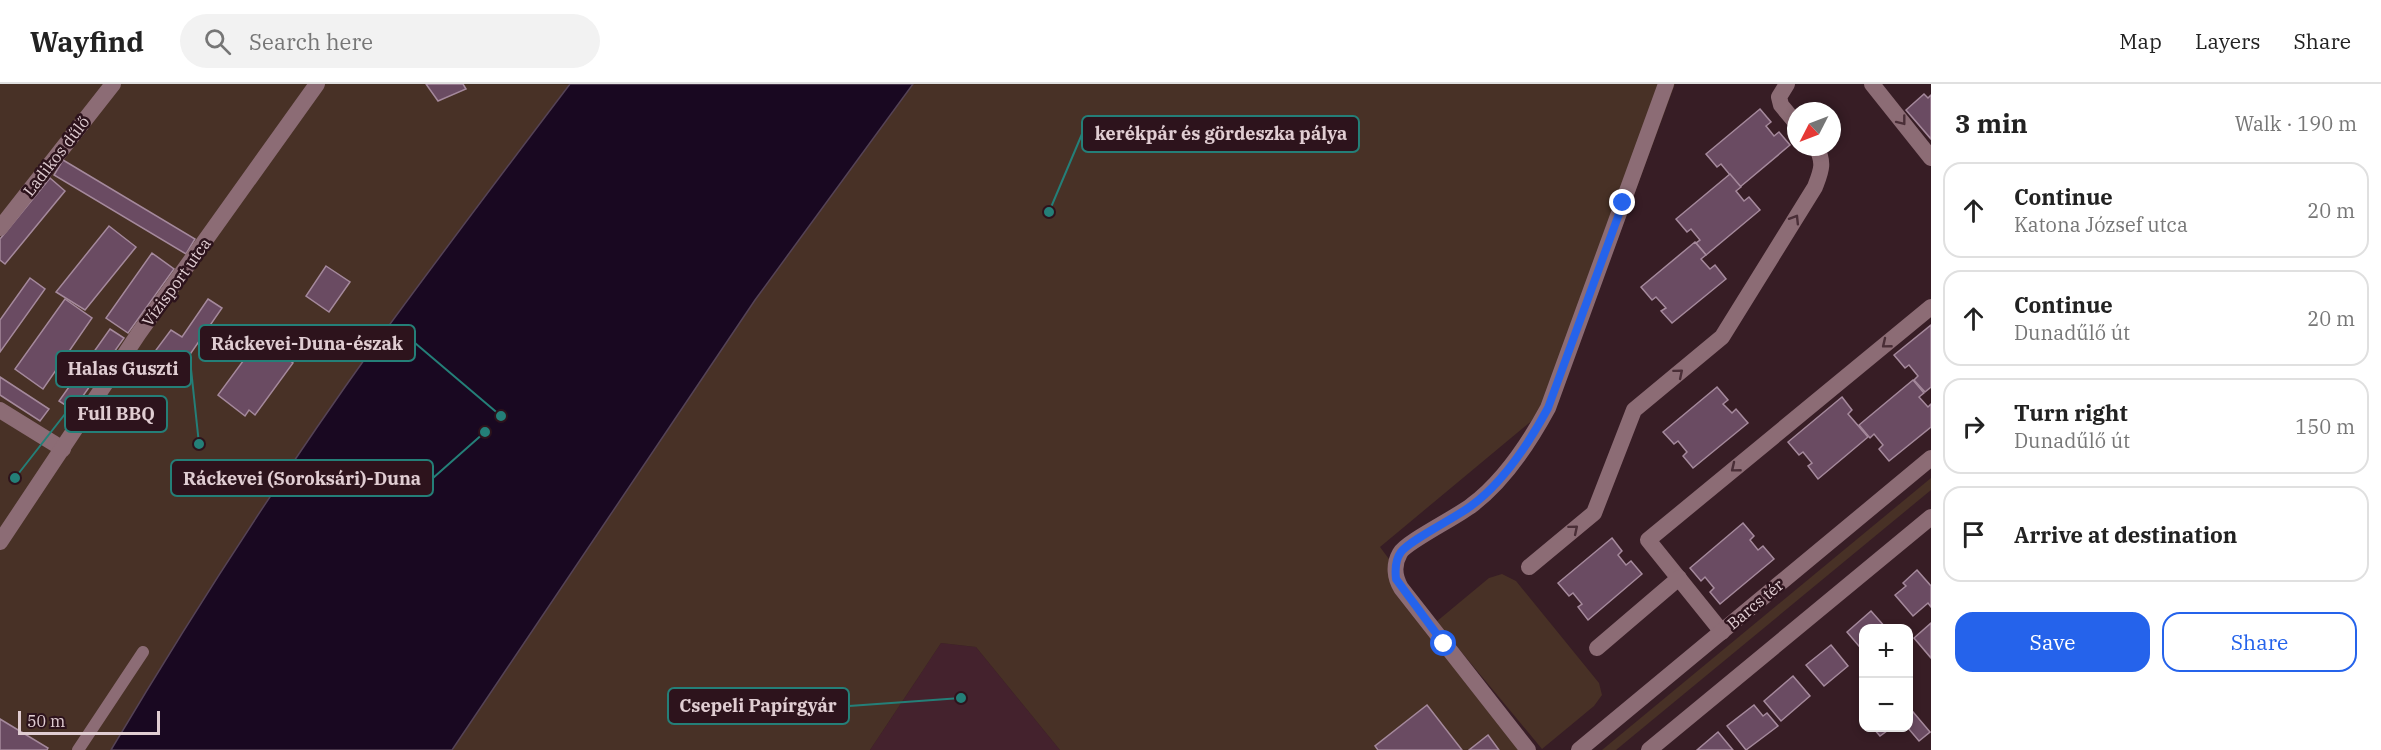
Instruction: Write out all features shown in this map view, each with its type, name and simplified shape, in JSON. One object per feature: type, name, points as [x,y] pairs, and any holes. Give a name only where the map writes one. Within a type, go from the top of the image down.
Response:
[{"type":"street","name":"Ladikos dűlő","points":[[0,228],[113,84]]},
{"type":"street","name":"Vízisport utca","points":[[0,543],[139,333],[317,84]]},
{"type":"street","points":[[1528,750],[1412,603],[1396,579],[1395,568],[1399,554],[1407,546],[1448,523],[1474,504],[1498,480],[1534,433],[1548,408],[1666,84]]},
{"type":"street","points":[[1787,84],[1779,97],[1781,105],[1787,112]]},
{"type":"street","points":[[1872,84],[1931,158]]},
{"type":"street","points":[[1529,567],[1594,513],[1634,410],[1722,337],[1815,187],[1823,167],[1821,156]]},
{"type":"street","points":[[1722,632],[1648,540],[1931,307]]},
{"type":"street","points":[[0,410],[63,449]]},
{"type":"street","name":"Barcs tér","points":[[1579,750],[1931,458]]},
{"type":"street","points":[[1649,750],[1931,517]]},
{"type":"street","points":[[1598,648],[1678,578]]},
{"type":"street","points":[[78,750],[143,652]]},
{"type":"shaded area","points":[[0,84],[570,84],[339,395],[206,596],[111,750],[0,750]]},
{"type":"shaded area","points":[[570,84],[913,84],[755,300],[452,750],[111,750],[206,596],[339,395]]},
{"type":"shaded area","points":[[913,84],[1675,84],[1559,398],[1380,547],[1436,622],[1489,578],[1502,574],[1516,581],[1599,683],[1602,695],[1594,706],[1542,749],[1439,625],[1533,750],[1060,750],[976,647],[941,643],[870,750],[452,750],[755,300]]},
{"type":"shaded area","points":[[1931,478],[1931,490],[1616,750],[1602,750]]},
{"type":"shaded area","points":[[941,643],[976,647],[1060,750],[870,750]]},
{"type":"building","points":[[426,84],[463,84],[466,89],[438,101]]},
{"type":"building","points":[[1924,94],[1928,98],[1931,95],[1931,139],[1906,110]]},
{"type":"building","points":[[1760,109],[1771,122],[1766,126],[1774,136],[1779,132],[1787,141],[1787,148],[1740,187],[1721,164],[1717,167],[1706,154]]},
{"type":"building","points":[[63,160],[195,239],[186,254],[54,175]]},
{"type":"building","points":[[1730,174],[1741,187],[1736,191],[1744,201],[1749,197],[1760,210],[1706,255],[1696,243],[1700,240],[1691,229],[1687,232],[1676,219]]},
{"type":"building","points":[[50,178],[65,191],[5,264],[0,260],[0,239]]},
{"type":"building","points":[[109,226],[136,247],[85,310],[56,292]]},
{"type":"building","points":[[1695,242],[1706,255],[1701,259],[1710,269],[1715,265],[1726,279],[1672,323],[1661,311],[1666,308],[1656,297],[1652,300],[1641,287]]},
{"type":"building","points":[[152,253],[174,269],[128,333],[106,318]]},
{"type":"building","points":[[326,266],[350,282],[329,312],[306,296]]},
{"type":"building","points":[[30,278],[45,289],[0,352],[0,320]]},
{"type":"building","points":[[65,299],[92,318],[43,389],[15,369]]},
{"type":"building","points":[[208,299],[222,308],[180,369],[156,350],[171,330],[182,337]]},
{"type":"building","points":[[1931,325],[1931,387],[1925,392],[1914,380],[1918,376],[1909,365],[1905,368],[1894,355]]},
{"type":"building","points":[[110,329],[124,338],[73,410],[59,401]]},
{"type":"building","points":[[260,338],[293,363],[255,415],[249,410],[245,416],[218,395]]},
{"type":"building","points":[[0,377],[49,409],[40,421],[0,395]]},
{"type":"building","points":[[1913,380],[1924,393],[1919,397],[1928,407],[1931,404],[1931,427],[1889,461],[1879,449],[1883,445],[1874,434],[1870,438],[1859,425]]},
{"type":"building","points":[[1717,387],[1728,400],[1723,404],[1732,413],[1736,409],[1748,423],[1693,468],[1683,456],[1687,452],[1678,441],[1674,444],[1663,432]]},
{"type":"building","points":[[1842,397],[1852,410],[1848,414],[1868,437],[1818,479],[1808,466],[1812,463],[1803,452],[1799,455],[1788,442]]},
{"type":"building","points":[[1743,523],[1754,536],[1750,540],[1758,550],[1763,546],[1774,559],[1720,604],[1710,592],[1714,588],[1705,577],[1701,581],[1690,568]]},
{"type":"building","points":[[1612,538],[1622,551],[1618,555],[1626,565],[1631,561],[1642,574],[1588,620],[1578,607],[1582,604],[1573,593],[1569,596],[1558,583]]},
{"type":"building","points":[[1917,570],[1931,586],[1931,607],[1928,603],[1913,616],[1895,595],[1906,586],[1903,583]]},
{"type":"building","points":[[1871,611],[1882,624],[1859,624],[1859,646],[1847,632]]},
{"type":"building","points":[[1931,623],[1931,658],[1914,638]]},
{"type":"building","points":[[1831,645],[1848,666],[1824,686],[1806,665]]},
{"type":"building","points":[[1793,676],[1810,696],[1781,721],[1764,701]]},
{"type":"building","points":[[1427,705],[1462,750],[1378,750],[1375,746]]},
{"type":"building","points":[[1754,705],[1763,716],[1767,713],[1778,726],[1746,750],[1727,726]]},
{"type":"building","points":[[1913,712],[1930,732],[1919,741],[1911,732]]},
{"type":"building","points":[[0,719],[48,748],[47,750],[0,750]]},
{"type":"building","points":[[1718,732],[1733,750],[1697,750]]},
{"type":"building","points":[[1488,735],[1499,750],[1469,750]]},
{"type":"place","name":"kerékpár és gördeszka pálya","points":[[1049,212]]},
{"type":"place","name":"Ráckevei-Duna-észak","points":[[501,416]]},
{"type":"place","name":"Ráckevei (Soroksári)-Duna","points":[[485,432]]},
{"type":"place","name":"Halas Guszti","points":[[199,444]]},
{"type":"place","name":"Full BBQ","points":[[15,478]]},
{"type":"place","name":"Csepeli Papírgyár","points":[[961,698]]},
{"type":"route","points":[[1444,644],[1396,579],[1395,568],[1399,554],[1407,546],[1448,523],[1474,504],[1498,480],[1534,433],[1548,408],[1623,203]]}]
